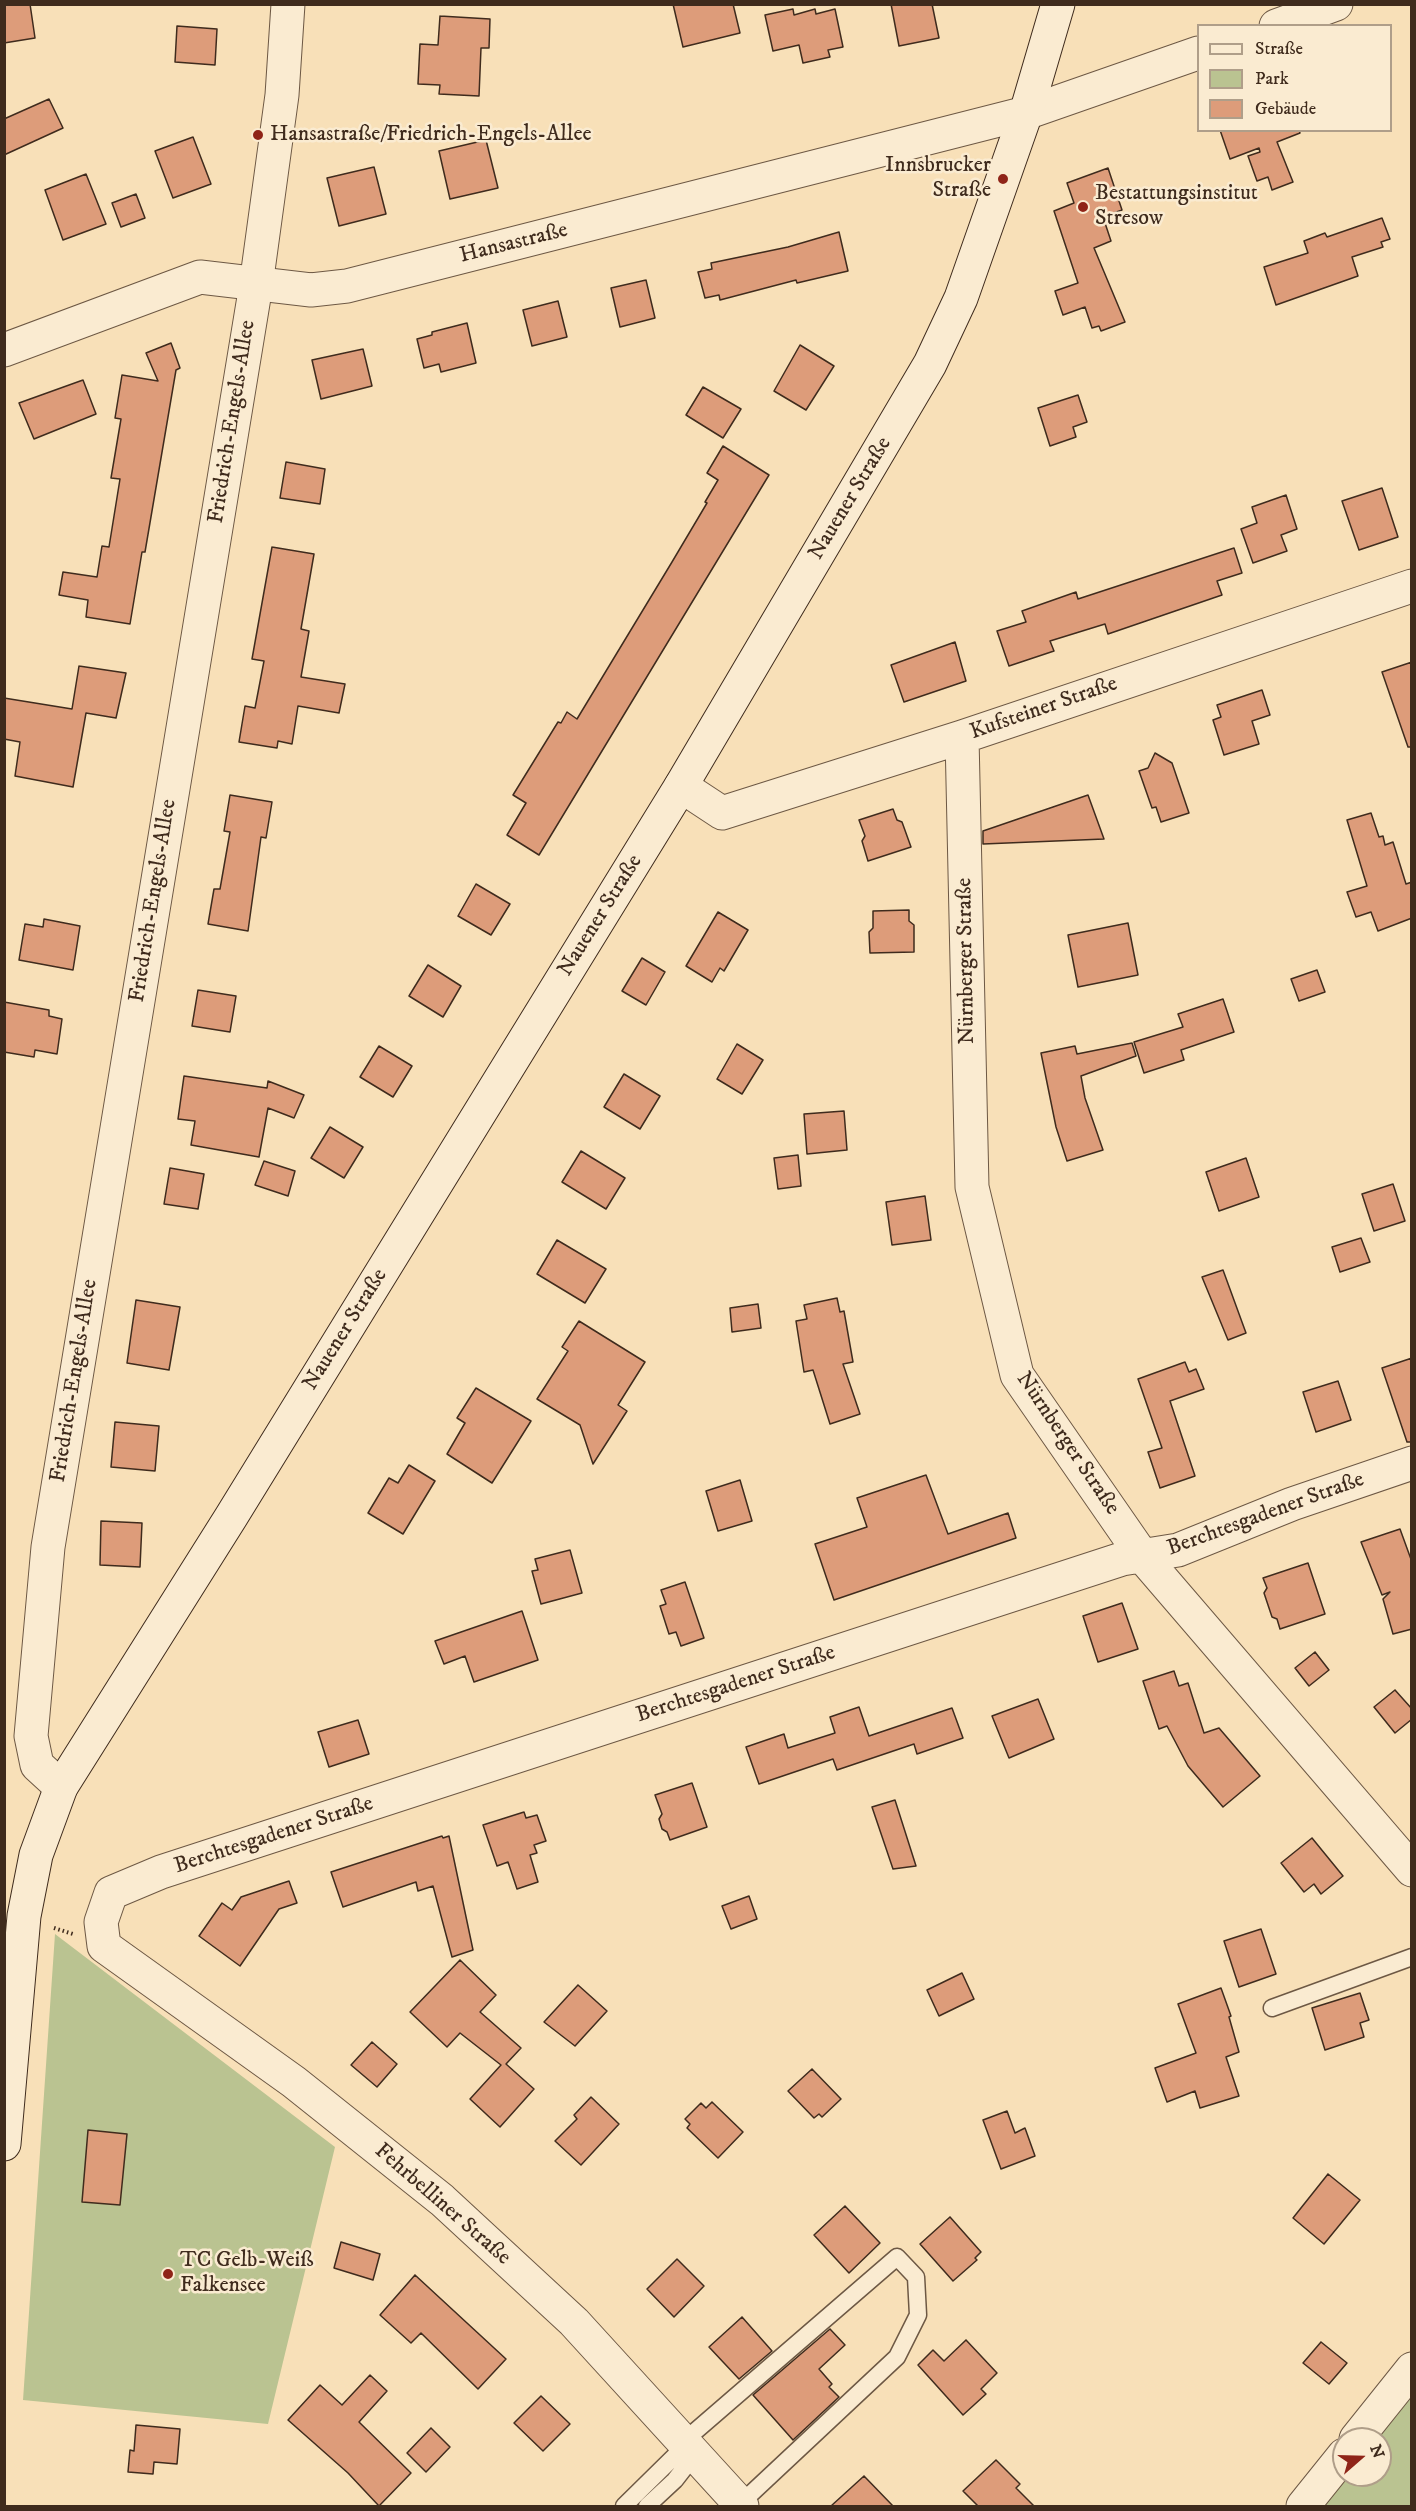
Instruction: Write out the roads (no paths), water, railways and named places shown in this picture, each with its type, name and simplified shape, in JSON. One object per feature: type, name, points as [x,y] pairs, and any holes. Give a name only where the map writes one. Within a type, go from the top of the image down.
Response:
[{"type":"street","name":"Friedrich-Engels-Allee","points":[[62,1788],[38,1765],[31,1736],[48,1547],[256,285],[282,95],[288,4]]},
{"type":"street","name":"Nauener Straße","points":[[4,2144],[24,1916],[36,1855],[62,1788],[244,1497],[681,786],[930,364],[961,298],[1026,113],[1058,4]]},
{"type":"street","points":[[1281,24],[1336,4]]},
{"type":"street","points":[[1026,113],[1197,53]]},
{"type":"street","name":"Hansastraße","points":[[4,350],[200,277],[311,290],[347,286],[1026,113]]},
{"type":"street","name":"Kufsteiner Straße","points":[[681,786],[722,813],[962,737],[1412,586]]},
{"type":"street","name":"Nürnberger Straße","points":[[962,737],[972,1187],[1017,1375],[1143,1557],[1412,1870]]},
{"type":"street","name":"Berchtesgadener Straße","points":[[104,1946],[101,1922],[111,1893],[161,1872],[1122,1559],[1178,1550],[1292,1504],[1412,1463]]},
{"type":"street","name":"Fehrbelliner Straße","points":[[104,1946],[294,2082],[442,2200],[574,2322],[741,2505]]},
{"type":"street","points":[[1366,2427],[1412,2369]]},
{"type":"street","points":[[1303,2506],[1332,2470]]},
{"type":"lane","points":[[1272,2008],[1412,1957]]},
{"type":"lane","points":[[624,2506],[897,2257],[916,2277],[918,2315],[897,2357],[741,2505]]},
{"type":"lane","points":[[647,2506],[675,2480],[689,2446]]},
{"type":"place","name":"Hansastraße/Friedrich-Engels-Allee","points":[[258,135]]},
{"type":"place","name":"Innsbrucker Straße","points":[[1003,179]]},
{"type":"place","name":"Bestattungsinstitut Stresow","points":[[1083,207]]},
{"type":"place","name":"TC Gelb-Weiß Falkensee","points":[[168,2274]]}]
